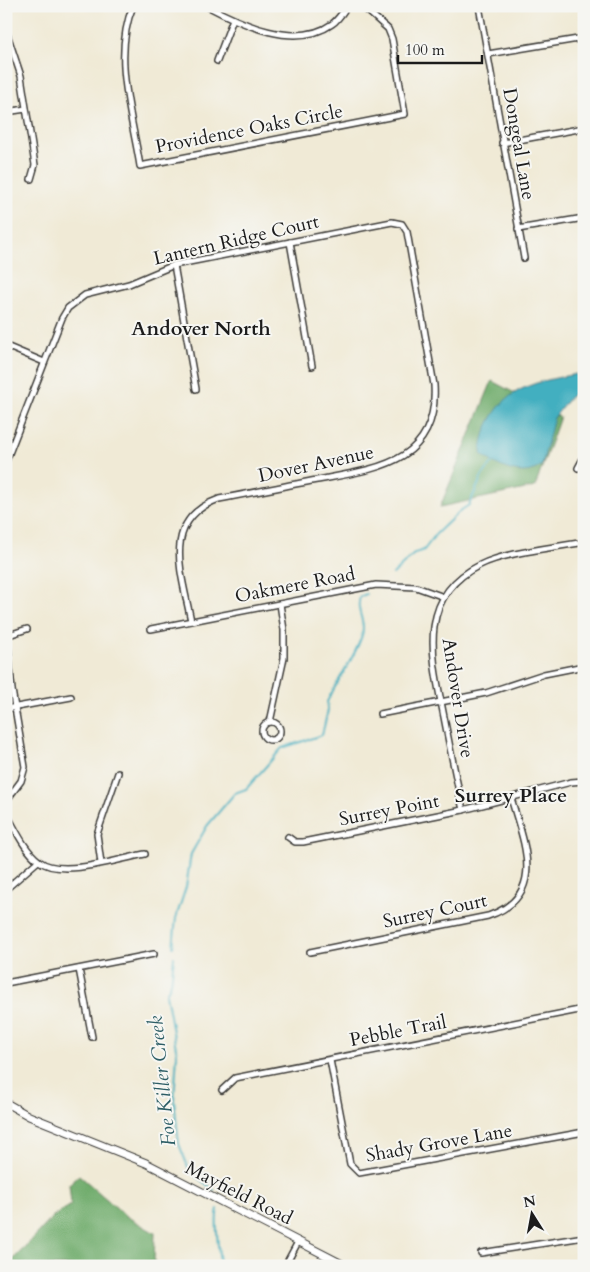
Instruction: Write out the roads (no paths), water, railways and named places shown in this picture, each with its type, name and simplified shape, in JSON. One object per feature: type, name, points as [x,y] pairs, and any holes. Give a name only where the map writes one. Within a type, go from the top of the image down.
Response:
[{"type":"street","name":"Providence Oaks Circle","points":[[133,6],[124,36],[123,61],[140,166],[405,114],[392,38],[388,29],[362,6]]},
{"type":"street","points":[[207,6],[233,19],[263,29],[298,36],[332,24],[347,6]]},
{"type":"street","name":"Dongeal Lane","points":[[479,6],[524,258]]},
{"type":"street","points":[[216,61],[233,19]]},
{"type":"street","points":[[6,31],[18,63],[26,109],[35,165],[31,179]]},
{"type":"street","points":[[488,54],[584,38]]},
{"type":"street","points":[[6,112],[26,109]]},
{"type":"street","points":[[502,143],[584,128]]},
{"type":"street","points":[[518,229],[584,218]]},
{"type":"street","name":"Lantern Ridge Court","points":[[6,461],[62,318],[78,299],[92,292],[129,284],[174,265],[392,222],[402,224]]},
{"type":"street","name":"Dover Avenue","points":[[191,621],[179,547],[184,526],[198,509],[219,499],[383,467],[408,452],[426,430],[434,407],[434,384],[407,232],[402,224]]},
{"type":"street","points":[[290,242],[312,366]]},
{"type":"street","points":[[174,265],[196,389]]},
{"type":"street","points":[[6,346],[44,362]]},
{"type":"street","points":[[578,468],[584,457]]},
{"type":"street","name":"Andover Drive","points":[[463,810],[441,702],[431,640],[435,618],[444,597],[454,584],[480,565],[495,559],[584,542]]},
{"type":"street","name":"Oakmere Road","points":[[150,629],[387,584],[416,587],[444,597]]},
{"type":"street","points":[[270,722],[284,658],[284,630],[280,604]]},
{"type":"street","points":[[6,801],[21,781],[25,767],[15,708],[7,636],[27,629]]},
{"type":"street","points":[[380,714],[486,693],[544,674],[584,666]]},
{"type":"street","points":[[6,709],[71,697]]},
{"type":"street","points":[[101,863],[97,834],[118,773]]},
{"type":"street","name":"Surrey Point","points":[[288,837],[295,842],[303,842],[463,810],[571,782],[584,781]]},
{"type":"street","name":"Surrey Court","points":[[310,952],[488,916],[508,907],[523,889],[528,868],[527,854],[511,798]]},
{"type":"street","points":[[6,813],[22,840],[38,861],[55,868],[101,863],[145,854]]},
{"type":"street","points":[[6,889],[38,861]]},
{"type":"street","points":[[6,983],[154,954]]},
{"type":"street","points":[[79,968],[92,1037]]},
{"type":"street","name":"Pebble Trail","points":[[222,1090],[235,1078],[584,1009]]},
{"type":"street","name":"Shady Grove Lane","points":[[330,1060],[350,1164],[358,1173],[584,1132]]},
{"type":"street","name":"Mayfield Road","points":[[6,1103],[29,1116],[146,1163],[346,1266]]},
{"type":"street","points":[[481,1253],[584,1237]]},
{"type":"street","points":[[285,1266],[298,1242]]},
{"type":"water","points":[[576,374],[583,379],[583,386],[569,398],[554,418],[542,465],[535,470],[519,472],[502,467],[481,454],[483,437],[490,420],[506,399],[535,383]]},
{"type":"waterway","name":"Foe Killer Creek","points":[[393,574],[415,553],[424,550],[436,534],[469,505],[482,476],[492,463]]},
{"type":"waterway","name":"Foe Killer Creek","points":[[173,947],[176,918],[186,887],[191,854],[207,826],[235,793],[246,789],[282,748],[322,735],[328,710],[327,702],[354,654],[362,635],[363,624],[359,602],[360,597],[366,594]]},
{"type":"waterway","name":"Foe Killer Creek","points":[[174,957],[171,983],[166,994],[177,1054],[174,1100],[179,1144],[190,1172],[214,1190]]},
{"type":"waterway","name":"Foe Killer Creek","points":[[218,1209],[217,1229],[220,1266]]},
{"type":"district","name":"Andover North","points":[[201,328]]},
{"type":"district","name":"Surrey Place","points":[[511,795]]}]
